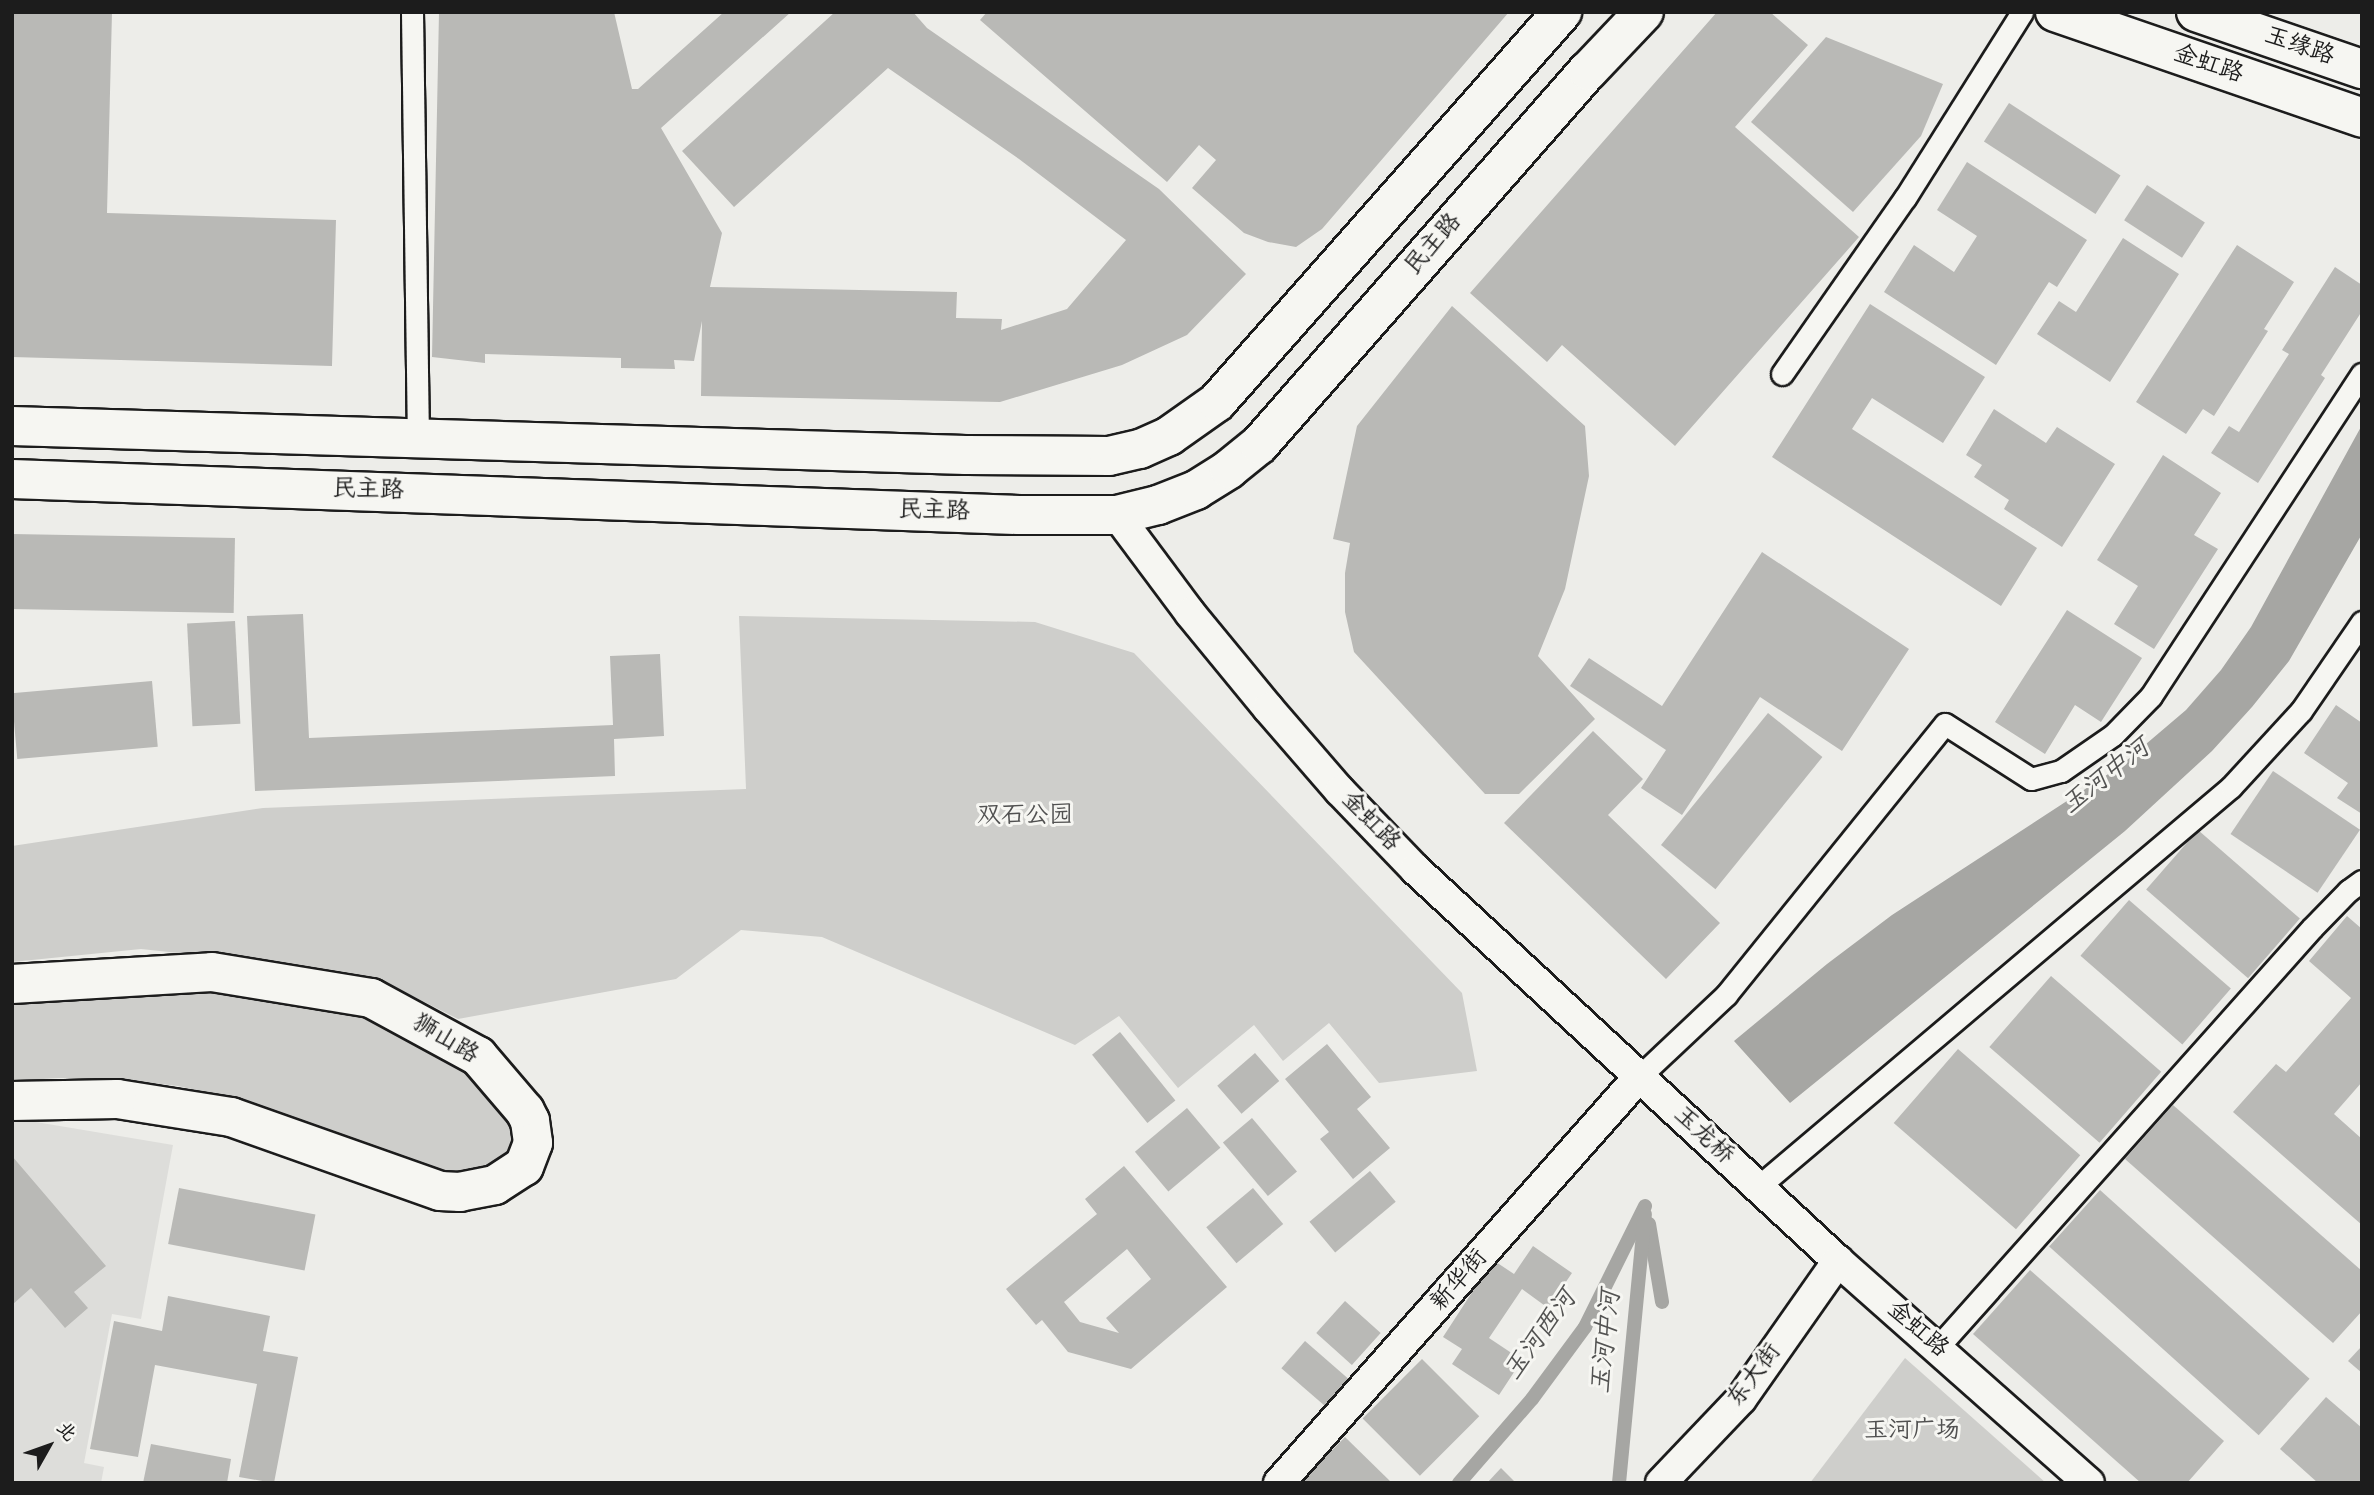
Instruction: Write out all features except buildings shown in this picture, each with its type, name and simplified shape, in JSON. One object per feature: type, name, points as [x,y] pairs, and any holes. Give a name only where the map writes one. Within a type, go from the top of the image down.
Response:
[{"type":"main road","points":[[12,426],[966,455],[1109,456],[1140,449],[1169,436],[1217,402],[1562,12]]},
{"type":"main road","name":"民主路","points":[[12,479],[1019,515],[1117,515],[1158,505],[1196,490],[1229,469],[1259,444],[1588,71],[1644,12]]},
{"type":"main road","name":"金虹路","points":[[2055,12],[2362,118]]},
{"type":"main road","name":"玉缘路","points":[[2196,12],[2362,69]]},
{"type":"main road","name":"狮山路","points":[[12,984],[212,972],[371,998],[478,1056],[525,1111],[530,1121],[533,1143],[524,1166],[495,1185],[460,1192],[440,1191],[220,1115],[117,1099],[12,1101]]},
{"type":"street","name":"金虹路","points":[[1117,515],[1190,613],[1340,791],[1416,869],[1649,1086]]},
{"type":"street","name":"玉龙桥","points":[[1649,1086],[1752,1181]]},
{"type":"street","name":"新华街","points":[[1279,1483],[1649,1086]]},
{"type":"street","name":"金虹路","points":[[1752,1181],[1838,1261],[2089,1483]]},
{"type":"street","name":"东大街","points":[[1661,1483],[1741,1399],[1838,1261]]},
{"type":"lane","points":[[412,12],[418,440]]},
{"type":"lane","points":[[1782,374],[1905,198],[2022,12]]},
{"type":"lane","points":[[1649,1086],[1945,724],[2031,779],[2061,771],[2113,735],[2151,696],[2362,374]]},
{"type":"lane","points":[[1752,1181],[2231,787],[2301,711],[2362,622]]},
{"type":"lane","points":[[1937,1348],[2303,938],[2348,891],[2362,881]]},
{"type":"shaded area","points":[[12,1118],[173,1145],[141,1319],[112,1314],[84,1463],[104,1467],[101,1483],[12,1483]]},
{"type":"green space","name":"双石公园","points":[[739,616],[1035,622],[1134,653],[1462,993],[1477,1071],[1379,1083],[1329,1023],[1283,1061],[1254,1025],[1178,1088],[1119,1016],[1075,1045],[822,937],[741,930],[676,979],[458,1019],[377,978],[292,965],[141,949],[12,962],[12,846],[263,808],[746,789]]},
{"type":"green space","points":[[211,992],[365,1017],[466,1071],[511,1126],[513,1142],[509,1152],[487,1167],[459,1173],[444,1172],[236,1099],[178,1086],[118,1079],[58,1078],[12,1081],[12,1004]]},
{"type":"green space","name":"玉河广场","points":[[1905,1358],[2046,1483],[1810,1483]]},
{"type":"water","points":[[2362,425],[2362,534],[2289,661],[2252,707],[2212,751],[2125,831],[1790,1103],[1734,1041],[1827,964],[1892,915],[2119,767],[2186,710],[2221,670],[2251,627]]},
{"type":"waterway","name":"玉河西河","points":[[1459,1483],[1532,1399],[1585,1327],[1645,1206]]},
{"type":"waterway","name":"玉河中河","points":[[1619,1483],[1645,1214]]},
{"type":"waterway","points":[[1649,1224],[1662,1302]]}]
